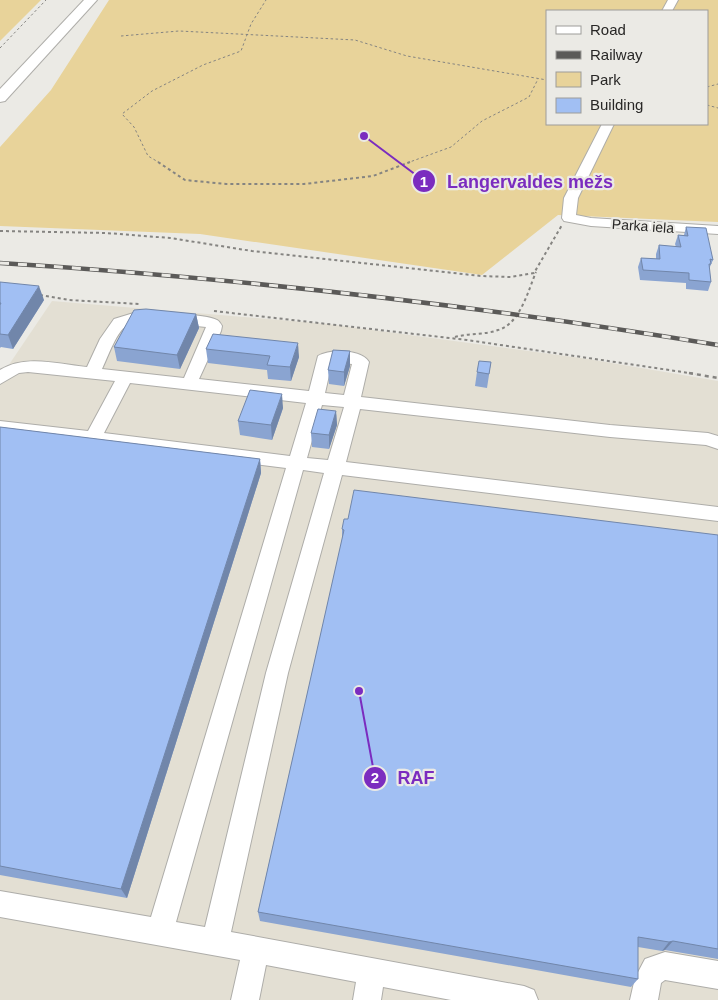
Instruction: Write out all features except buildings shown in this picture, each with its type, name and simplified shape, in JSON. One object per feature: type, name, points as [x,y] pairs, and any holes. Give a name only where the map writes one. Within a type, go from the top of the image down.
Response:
[{"type":"main road","points":[[0,98],[83,5],[91,0]]},
{"type":"street","points":[[569,218],[572,198],[608,125]]},
{"type":"street","name":"Parka iela","points":[[569,218],[591,222],[718,230]]},
{"type":"street","points":[[92,373],[114,331],[125,318],[139,316],[210,323],[214,326],[213,331],[189,384]]},
{"type":"street","points":[[160,932],[316,396],[325,358],[356,359],[361,362],[352,398],[354,401],[277,674],[215,943]]},
{"type":"street","points":[[0,378],[6,372],[24,366],[708,439],[718,443]]},
{"type":"street","points":[[93,438],[125,377]]},
{"type":"street","points":[[0,427],[718,514]]},
{"type":"street","points":[[0,904],[524,1000]]},
{"type":"street","points":[[245,1000],[256,950]]},
{"type":"street","points":[[644,1000],[649,978],[655,969],[665,966],[718,975]]},
{"type":"lane","points":[[367,1000],[371,972]]},
{"type":"path","points":[[0,48],[46,0]]},
{"type":"path","points":[[266,0],[258,9],[245,35],[241,51],[203,66],[152,91],[122,114],[134,127],[148,156],[185,180],[226,184],[304,184],[373,176],[451,147],[482,121],[529,97],[538,79]]},
{"type":"path","points":[[121,36],[179,31],[355,40],[407,56],[546,80]]},
{"type":"path","points":[[454,338],[469,333],[497,331],[509,326],[520,309],[536,271],[559,228],[569,218]]},
{"type":"path","points":[[0,231],[84,232],[170,238],[251,251],[479,276],[521,277],[536,271]]},
{"type":"path","points":[[39,295],[69,300],[140,304]]},
{"type":"path","points":[[206,310],[375,327],[535,348],[718,378]]},
{"type":"shaded area","points":[[52,301],[328,324],[588,359],[718,381],[718,1000],[0,1000],[0,378]]},
{"type":"green space","points":[[0,0],[41,0],[0,41]]},
{"type":"green space","points":[[109,0],[718,0],[718,222],[558,215],[482,275],[200,234],[0,226],[0,147],[51,90]]},
{"type":"railway","points":[[0,263],[90,269],[360,295],[539,318],[718,345]]},
{"type":"place","name":"Langervaldes mežs","points":[[364,136]]},
{"type":"place","name":"RAF","points":[[359,691]]}]
